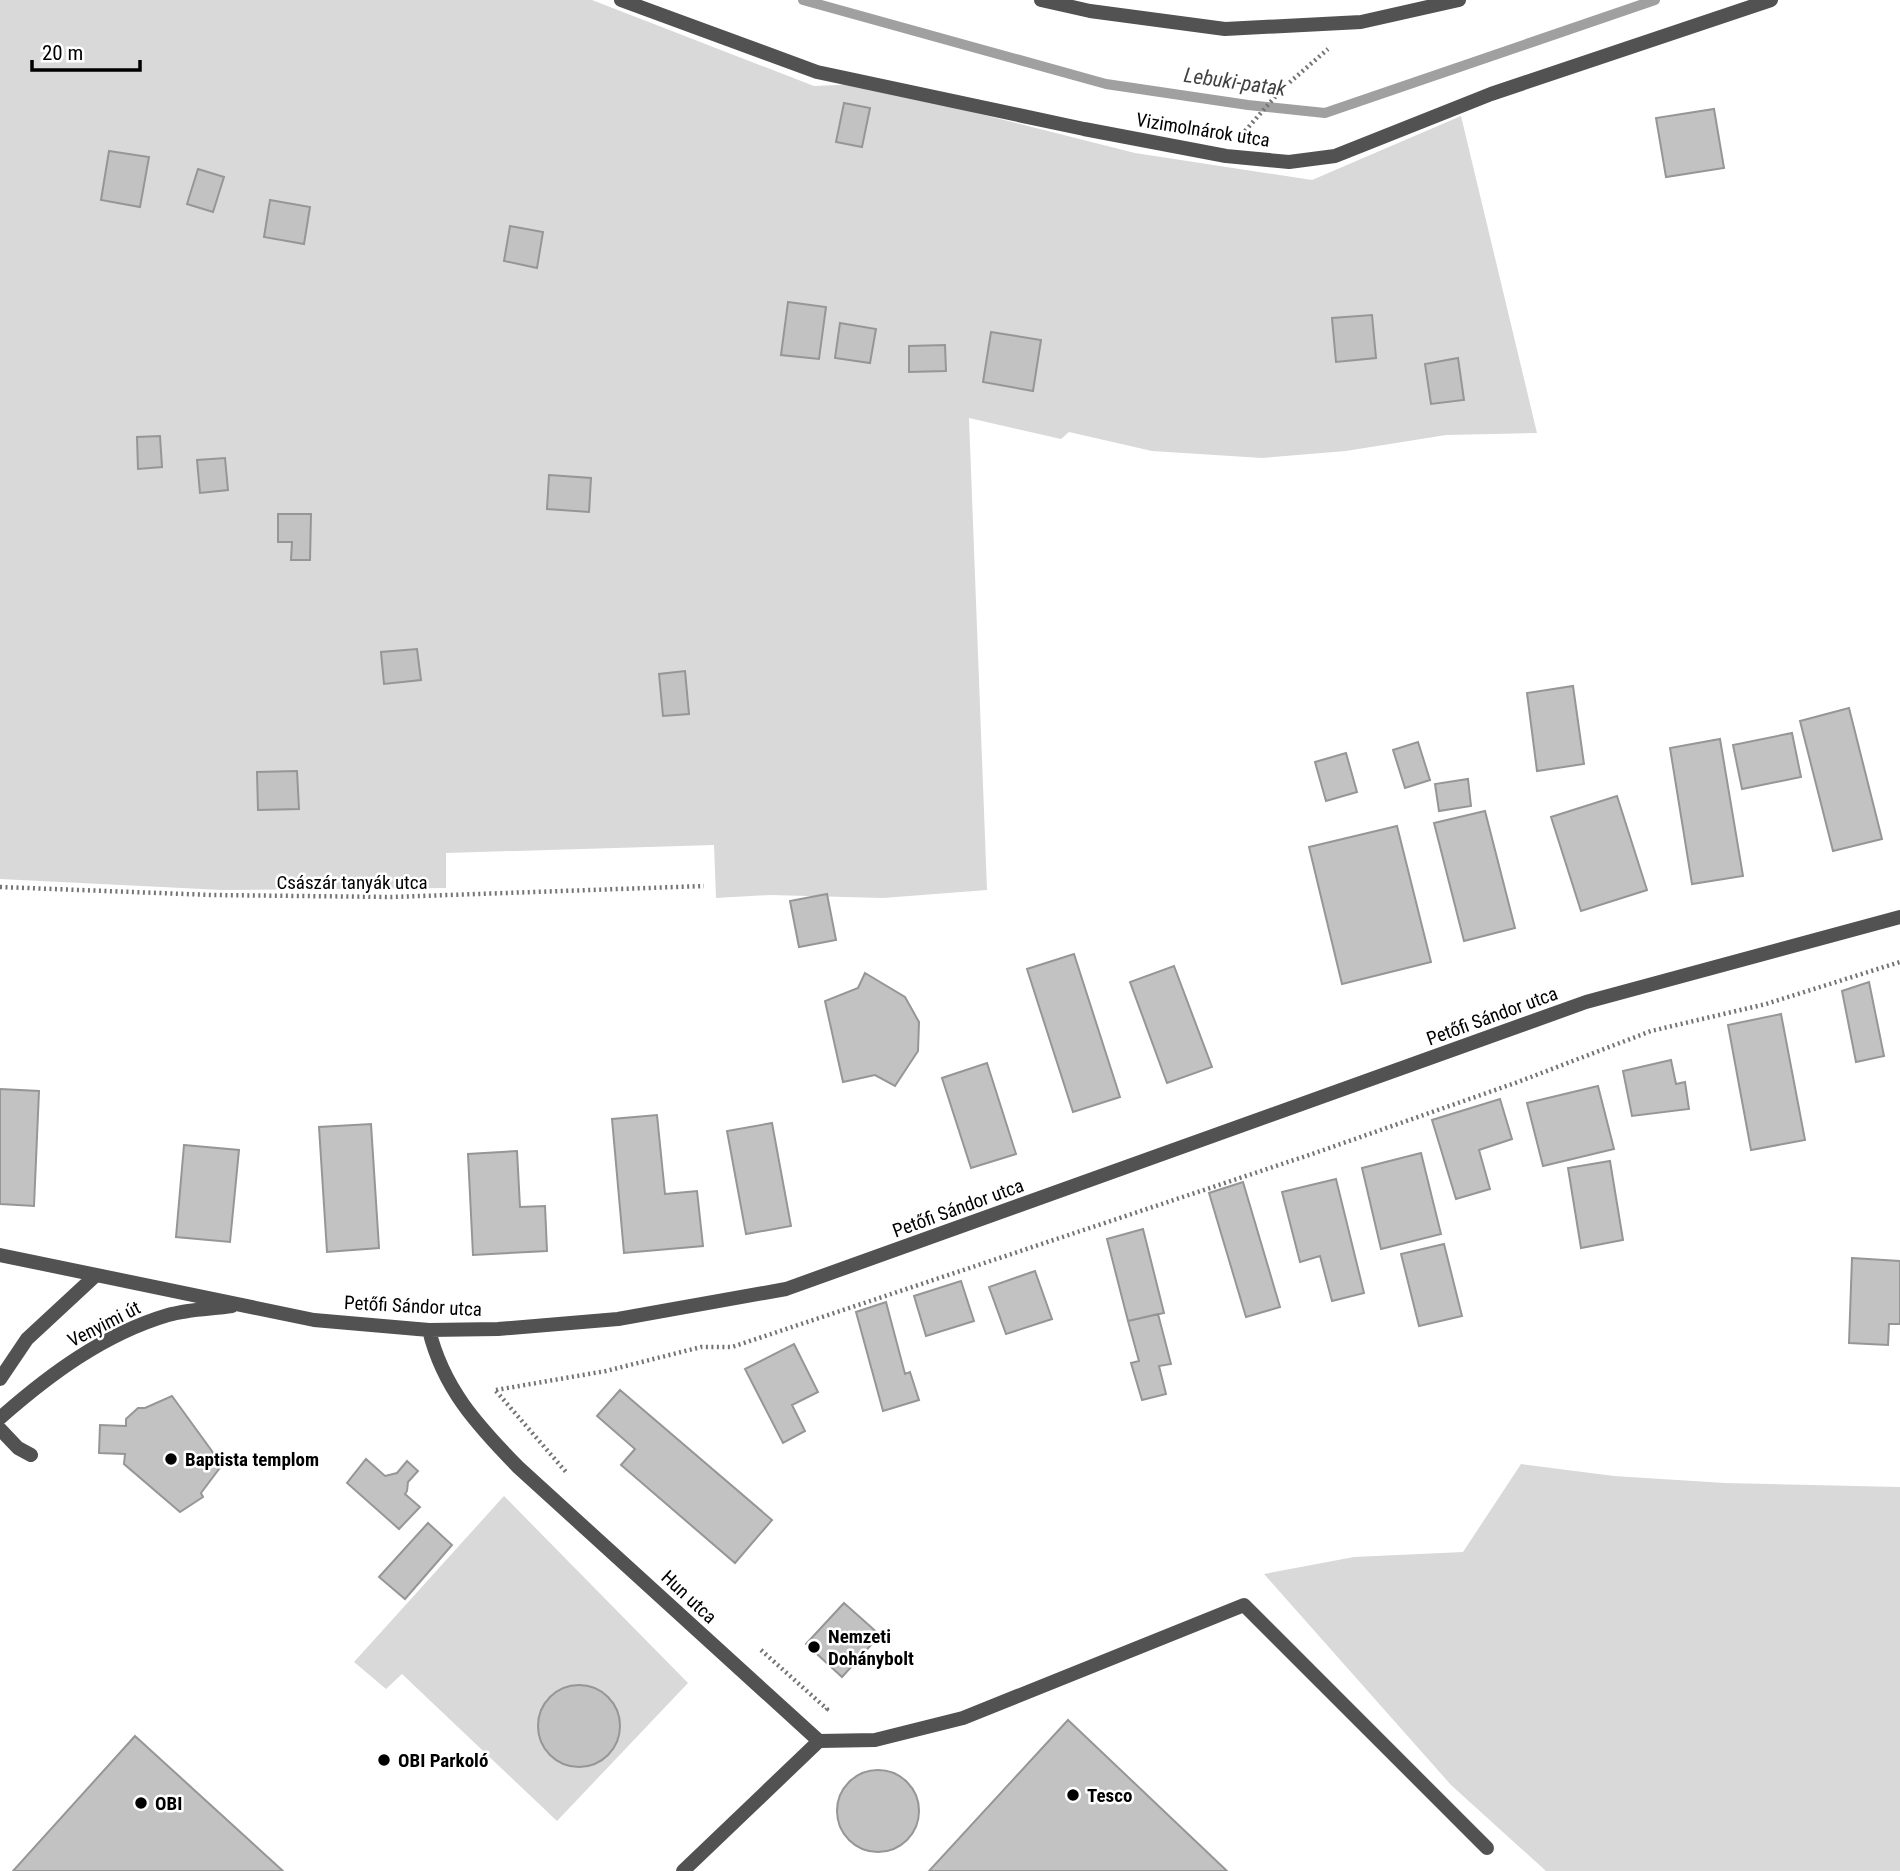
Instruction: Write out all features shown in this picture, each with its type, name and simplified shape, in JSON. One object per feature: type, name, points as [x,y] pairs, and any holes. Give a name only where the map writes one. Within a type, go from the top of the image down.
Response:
[{"type":"street","name":"Vizimolnárok utca","points":[[621,0],[817,72],[1084,129],[1226,156],[1289,162],[1335,156],[1491,94],[1771,0]]},
{"type":"street","points":[[1041,0],[1090,11],[1225,29],[1361,22],[1460,0]]},
{"type":"street","name":"Petőfi Sándor utca","points":[[0,1255],[314,1320],[429,1329],[498,1329],[618,1319],[786,1289],[1586,1002],[1900,916]]},
{"type":"street","name":"Venyimi út","points":[[0,1379],[27,1339],[96,1275]]},
{"type":"street","name":"Venyimi út","points":[[0,1418],[47,1377],[125,1331],[171,1314],[244,1304]]},
{"type":"street","name":"Hun utca","points":[[429,1329],[434,1350],[447,1380],[465,1409],[492,1441],[819,1741]]},
{"type":"street","points":[[0,1429],[18,1448],[31,1455]]},
{"type":"street","points":[[683,1871],[819,1741],[875,1740],[962,1718],[1244,1605],[1487,1848]]},
{"type":"path","points":[[1252,122],[1282,89],[1361,22]]},
{"type":"path","name":"Császár tanyák utca","points":[[0,887],[212,895],[392,897],[704,886]]},
{"type":"path","points":[[572,1480],[496,1390],[606,1370],[701,1347],[732,1347],[1287,1163],[1518,1082],[1651,1031],[1766,1004],[1900,962]]},
{"type":"path","points":[[756,1645],[827,1709]]},
{"type":"shaded area","points":[[0,0],[592,0],[814,86],[862,84],[1135,153],[1312,180],[1461,116],[1537,433],[1446,435],[1346,451],[1262,458],[1152,451],[1069,432],[1061,439],[969,418],[987,890],[883,898],[770,895],[716,898],[714,845],[446,853],[446,888],[222,890],[0,879]]},
{"type":"shaded area","points":[[1521,1464],[1614,1476],[1725,1483],[1900,1487],[1900,1871],[1546,1871],[1451,1785],[1264,1574],[1354,1557],[1463,1552]]},
{"type":"shaded area","points":[[504,1496],[688,1683],[557,1821],[402,1674],[386,1689],[354,1662]]},
{"type":"building","points":[[844,103],[870,108],[862,147],[836,142]]},
{"type":"building","points":[[1714,109],[1724,168],[1666,177],[1656,118]]},
{"type":"building","points":[[109,151],[149,157],[140,207],[101,200]]},
{"type":"building","points":[[198,169],[224,177],[213,212],[187,204]]},
{"type":"building","points":[[270,200],[310,207],[304,244],[264,237]]},
{"type":"building","points":[[510,226],[543,232],[537,268],[504,261]]},
{"type":"building","points":[[788,302],[826,307],[819,359],[781,355]]},
{"type":"building","points":[[1372,315],[1376,358],[1336,362],[1332,318]]},
{"type":"building","points":[[840,323],[876,329],[870,363],[835,358]]},
{"type":"building","points":[[991,332],[1041,340],[1033,391],[983,382]]},
{"type":"building","points":[[945,345],[946,371],[909,372],[909,346]]},
{"type":"building","points":[[1458,358],[1464,400],[1431,404],[1425,364]]},
{"type":"building","points":[[160,436],[162,467],[138,469],[137,437]]},
{"type":"building","points":[[225,458],[228,490],[200,493],[197,460]]},
{"type":"building","points":[[549,475],[591,478],[589,512],[547,509]]},
{"type":"building","points":[[278,514],[311,514],[310,560],[291,560],[292,542],[278,542]]},
{"type":"building","points":[[417,649],[421,680],[384,684],[381,652]]},
{"type":"building","points":[[685,671],[689,714],[663,716],[659,674]]},
{"type":"building","points":[[1573,686],[1584,764],[1537,771],[1527,693]]},
{"type":"building","points":[[1849,708],[1882,839],[1833,851],[1800,721]]},
{"type":"building","points":[[1792,733],[1801,777],[1742,789],[1733,745]]},
{"type":"building","points":[[1720,739],[1743,876],[1692,884],[1670,748]]},
{"type":"building","points":[[1418,742],[1430,780],[1405,788],[1393,750]]},
{"type":"building","points":[[1346,753],[1357,792],[1326,801],[1315,762]]},
{"type":"building","points":[[297,771],[299,809],[258,810],[257,772]]},
{"type":"building","points":[[1468,779],[1471,806],[1439,811],[1435,784]]},
{"type":"building","points":[[1617,796],[1647,890],[1581,911],[1551,817]]},
{"type":"building","points":[[1485,811],[1515,928],[1464,941],[1434,823]]},
{"type":"building","points":[[1397,826],[1431,962],[1342,984],[1309,847]]},
{"type":"building","points":[[827,894],[836,940],[799,947],[790,901]]},
{"type":"building","points":[[1074,954],[1120,1097],[1073,1112],[1027,969]]},
{"type":"building","points":[[1174,966],[1212,1067],[1167,1083],[1130,982]]},
{"type":"building","points":[[865,973],[905,997],[919,1022],[918,1051],[895,1086],[875,1075],[843,1082],[825,1001],[858,988]]},
{"type":"building","points":[[1869,982],[1884,1056],[1856,1062],[1842,991]]},
{"type":"building","points":[[1781,1014],[1805,1140],[1751,1150],[1728,1025]]},
{"type":"building","points":[[1671,1060],[1676,1084],[1685,1082],[1689,1109],[1632,1116],[1623,1071]]},
{"type":"building","points":[[987,1063],[1016,1154],[971,1168],[942,1078]]},
{"type":"building","points":[[1598,1086],[1614,1149],[1543,1166],[1527,1103]]},
{"type":"building","points":[[0,1089],[39,1091],[34,1206],[0,1204]]},
{"type":"building","points":[[1500,1099],[1512,1139],[1479,1150],[1490,1189],[1456,1199],[1432,1120]]},
{"type":"building","points":[[657,1115],[665,1194],[697,1191],[703,1246],[624,1253],[612,1119]]},
{"type":"building","points":[[772,1123],[791,1226],[746,1234],[727,1131]]},
{"type":"building","points":[[371,1124],[379,1248],[327,1252],[319,1127]]},
{"type":"building","points":[[184,1145],[239,1150],[230,1242],[176,1237]]},
{"type":"building","points":[[517,1151],[520,1207],[545,1206],[547,1251],[473,1255],[468,1154]]},
{"type":"building","points":[[1421,1153],[1441,1234],[1381,1249],[1362,1168]]},
{"type":"building","points":[[1610,1161],[1623,1240],[1581,1248],[1568,1168]]},
{"type":"building","points":[[1336,1179],[1364,1293],[1332,1301],[1320,1256],[1300,1262],[1282,1192]]},
{"type":"building","points":[[1243,1182],[1280,1307],[1246,1317],[1209,1193]]},
{"type":"building","points":[[1143,1229],[1164,1313],[1128,1321],[1107,1239]]},
{"type":"building","points":[[1444,1244],[1462,1316],[1419,1326],[1401,1254]]},
{"type":"building","points":[[1852,1258],[1900,1261],[1900,1324],[1889,1324],[1888,1345],[1849,1343]]},
{"type":"building","points":[[1035,1271],[1052,1319],[1006,1334],[989,1287]]},
{"type":"building","points":[[961,1281],[974,1321],[926,1336],[914,1296]]},
{"type":"building","points":[[886,1302],[905,1374],[910,1372],[919,1400],[883,1411],[856,1312]]},
{"type":"building","points":[[1158,1314],[1171,1364],[1159,1366],[1166,1394],[1142,1400],[1131,1363],[1139,1361],[1128,1321]]},
{"type":"building","points":[[794,1344],[818,1392],[792,1405],[805,1431],[783,1443],[745,1369]]},
{"type":"building","points":[[620,1390],[772,1520],[735,1563],[621,1465],[635,1449],[597,1416]]},
{"type":"building","name":"Baptista templom","points":[[172,1396],[222,1465],[201,1493],[203,1497],[180,1512],[124,1464],[125,1454],[99,1453],[100,1425],[126,1426],[126,1419],[138,1408],[145,1408]]},
{"type":"building","points":[[366,1459],[385,1476],[397,1473],[407,1461],[418,1471],[408,1482],[405,1494],[420,1507],[399,1529],[347,1483]]},
{"type":"building","points":[[428,1523],[452,1545],[405,1599],[379,1577]]},
{"type":"building","points":[[844,1603],[880,1635],[842,1677],[806,1644]]},
{"type":"building","points":[[579,1685],[595,1688],[608,1697],[617,1710],[620,1726],[617,1742],[608,1755],[595,1764],[579,1767],[563,1764],[550,1755],[541,1742],[538,1726],[541,1710],[550,1697],[563,1688]]},
{"type":"building","name":"Tesco","points":[[1068,1720],[1227,1871],[929,1871]]},
{"type":"building","name":"OBI","points":[[135,1736],[283,1871],[13,1871]]},
{"type":"building","points":[[878,1770],[894,1773],[907,1782],[916,1795],[919,1811],[916,1827],[907,1840],[894,1849],[878,1852],[862,1849],[849,1840],[840,1827],[837,1811],[840,1795],[849,1782],[862,1773]]},
{"type":"waterway","name":"Lebuki-patak","points":[[803,0],[1106,84],[1248,105],[1325,113],[1655,0]]},
{"type":"place","name":"Baptista templom","points":[[171,1459]]},
{"type":"place","name":"Nemzeti Dohánybolt","points":[[814,1647]]},
{"type":"place","name":"OBI Parkoló","points":[[384,1760]]},
{"type":"place","name":"Tesco","points":[[1073,1795]]},
{"type":"place","name":"OBI","points":[[141,1803]]}]
